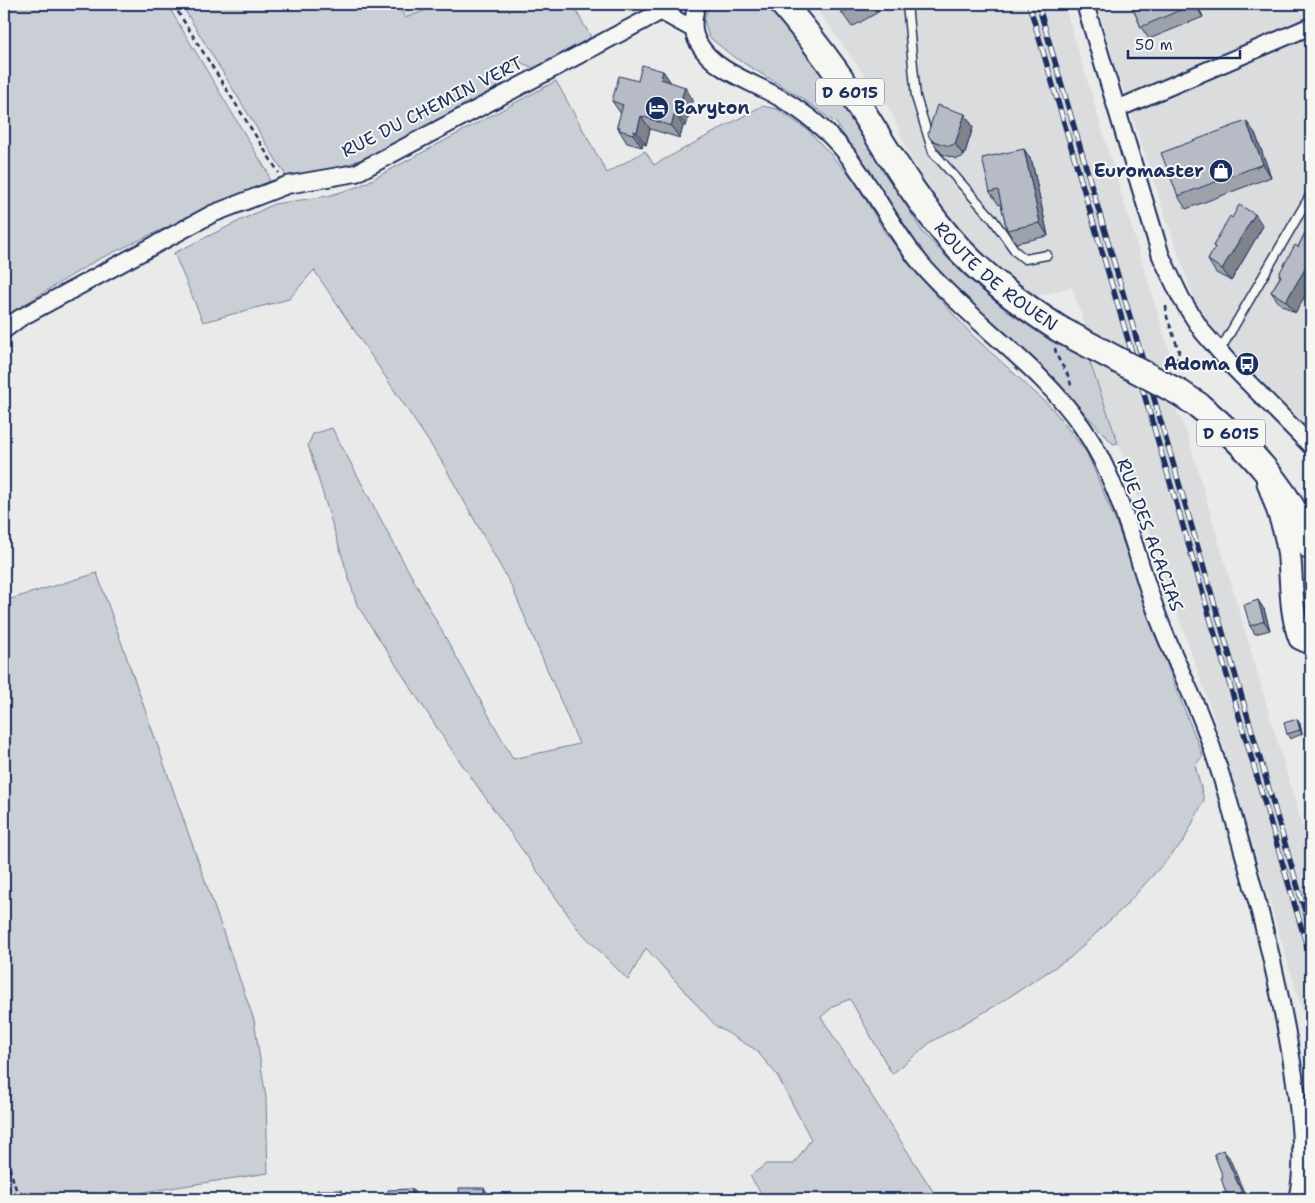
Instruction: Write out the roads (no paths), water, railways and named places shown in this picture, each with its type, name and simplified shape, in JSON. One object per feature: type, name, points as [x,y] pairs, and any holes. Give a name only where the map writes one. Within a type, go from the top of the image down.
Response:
[{"type":"main road","name":"ROUTE DE ROUEN","points":[[783,4],[830,63],[933,217],[980,270],[1026,307],[1058,338],[1180,393],[1198,405],[1235,436],[1261,463],[1292,507],[1311,547]]},
{"type":"main road","name":"ROUTE DE ROUEN","points":[[802,4],[845,58],[858,79],[910,184]]},
{"type":"main road","points":[[1261,463],[1284,526],[1289,554],[1294,622],[1300,638],[1311,643]]},
{"type":"street","name":"RUE DU CHEMIN VERT","points":[[4,330],[20,318],[212,214],[287,185],[356,173],[675,4]]},
{"type":"street","points":[[660,11],[693,29],[697,4]]},
{"type":"street","points":[[1085,4],[1160,256],[1181,298],[1202,331],[1220,352],[1311,446]]},
{"type":"street","points":[[1117,109],[1311,26]]},
{"type":"street","name":"RUE DES ACACIAS","points":[[693,29],[699,45],[718,64],[779,97],[810,117],[844,152],[904,242],[930,274],[1047,385],[1082,426],[1105,464],[1157,615],[1205,728],[1220,769],[1286,1000],[1304,1097],[1307,1154],[1305,1178],[1297,1199]]},
{"type":"lane","points":[[907,4],[916,97],[933,152],[992,218],[1016,252],[1025,259],[1047,255]]},
{"type":"lane","points":[[1220,352],[1310,194]]},
{"type":"railway","points":[[1029,4],[1311,960]]},
{"type":"railway","points":[[1038,4],[1311,932]]},
{"type":"place","name":"Baryton","points":[[657,108]]},
{"type":"place","name":"Euromaster","points":[[1221,171]]},
{"type":"place","name":"Adoma","points":[[1247,364]]}]
